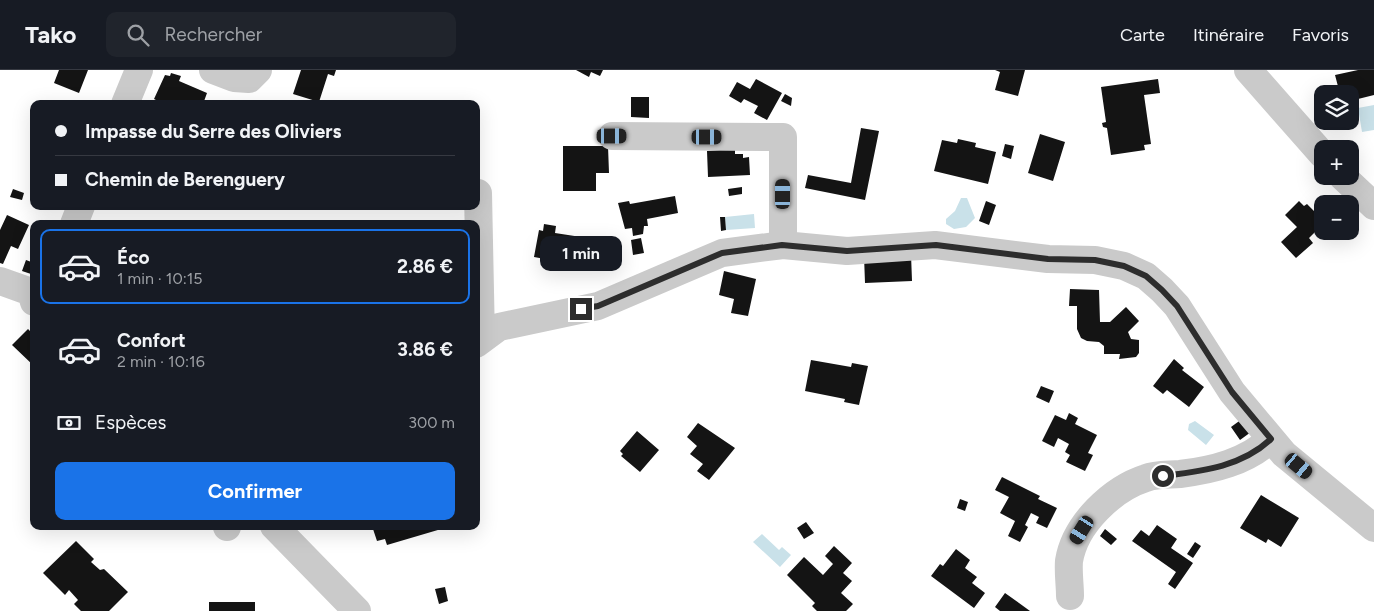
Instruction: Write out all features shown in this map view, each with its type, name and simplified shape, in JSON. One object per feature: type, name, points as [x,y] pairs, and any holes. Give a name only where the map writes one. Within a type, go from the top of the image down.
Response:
[{"type":"street","points":[[127,100],[139,70]]},
{"type":"street","points":[[213,70],[234,78],[249,78],[258,70]]},
{"type":"street","points":[[1248,70],[1314,145]]},
{"type":"street","points":[[612,136],[783,137],[782,245]]},
{"type":"street","points":[[1352,185],[1374,206]]},
{"type":"street","points":[[480,341],[499,327],[598,306],[722,253],[782,245],[847,251],[936,245],[1048,259],[1095,260],[1124,266],[1146,276],[1177,306],[1232,392],[1284,454],[1374,528]]},
{"type":"street","points":[[0,281],[30,293]]},
{"type":"street","points":[[1070,596],[1069,562],[1074,544],[1091,517],[1113,494],[1147,477],[1213,470],[1244,456],[1271,439]]},
{"type":"street","points":[[278,530],[357,611]]},
{"type":"water","points":[[1374,105],[1374,130],[1362,132],[1359,108]]},
{"type":"water","points":[[961,198],[967,198],[975,218],[966,227],[954,229],[946,224],[946,219],[955,211]]},
{"type":"water","points":[[754,214],[755,228],[726,230],[725,217]]},
{"type":"water","points":[[1195,421],[1214,435],[1206,445],[1188,430],[1189,424]]},
{"type":"water","points":[[762,534],[779,550],[782,547],[791,555],[780,567],[753,542]]},
{"type":"building","points":[[59,70],[88,70],[79,93],[54,83]]},
{"type":"building","points":[[301,70],[336,70],[334,76],[328,74],[320,100],[312,100],[293,94]]},
{"type":"building","points":[[576,70],[603,70],[600,76],[591,72],[589,77]]},
{"type":"building","points":[[995,70],[1025,70],[1018,96],[995,90],[1000,72]]},
{"type":"building","points":[[1358,70],[1374,70],[1374,95],[1359,99],[1359,85],[1338,85],[1335,75]]},
{"type":"building","points":[[171,73],[181,76],[179,81],[207,93],[204,100],[154,99],[165,75],[170,76]]},
{"type":"building","points":[[756,79],[782,93],[767,120],[754,113],[758,106],[744,99],[741,103],[729,96],[737,82],[750,89]]},
{"type":"building","points":[[1158,79],[1160,93],[1144,95],[1151,144],[1144,145],[1145,150],[1111,155],[1107,128],[1103,127],[1102,123],[1106,122],[1101,87]]},
{"type":"building","points":[[785,94],[792,98],[791,106],[781,101]]},
{"type":"building","points":[[631,97],[649,97],[649,118],[631,117]]},
{"type":"building","points":[[861,128],[879,131],[865,200],[805,188],[808,175],[851,183]]},
{"type":"building","points":[[1040,134],[1065,142],[1053,181],[1028,173]]},
{"type":"building","points":[[958,139],[976,143],[975,147],[996,152],[988,184],[934,171],[942,140],[957,143]]},
{"type":"building","points":[[1005,144],[1014,146],[1011,159],[1002,156]]},
{"type":"building","points":[[563,146],[608,146],[609,173],[596,173],[596,191],[563,191]]},
{"type":"building","points":[[719,146],[735,146],[735,154],[743,154],[743,158],[749,157],[750,175],[708,177],[707,151],[720,150]]},
{"type":"building","points":[[742,187],[742,194],[729,196],[728,189]]},
{"type":"building","points":[[13,189],[24,193],[22,200],[10,197]]},
{"type":"building","points":[[675,196],[678,213],[647,219],[648,226],[644,226],[643,234],[633,236],[632,228],[625,229],[618,203],[629,201],[630,204]]},
{"type":"building","points":[[986,201],[996,205],[989,225],[979,221]]},
{"type":"building","points":[[1299,201],[1304,206],[1307,204],[1314,211],[1314,233],[1309,238],[1313,243],[1296,258],[1281,242],[1297,227],[1285,215]]},
{"type":"building","points":[[7,215],[29,225],[18,249],[11,246],[3,264],[0,263],[0,230]]},
{"type":"building","points":[[720,217],[725,217],[726,230],[721,231]]},
{"type":"building","points":[[544,224],[556,226],[555,233],[581,237],[575,271],[544,266],[545,259],[534,257],[539,230],[543,231]]},
{"type":"building","points":[[641,238],[644,253],[633,255],[631,240]]},
{"type":"building","points":[[911,254],[912,281],[865,283],[864,256]]},
{"type":"building","points":[[26,260],[30,262],[30,274],[22,271]]},
{"type":"building","points":[[724,271],[756,279],[748,316],[731,313],[734,299],[719,295]]},
{"type":"building","points":[[1070,289],[1099,290],[1100,322],[1110,322],[1126,307],[1139,321],[1128,332],[1131,339],[1139,340],[1139,353],[1136,357],[1119,359],[1120,354],[1104,354],[1104,346],[1099,342],[1087,341],[1081,338],[1077,329],[1077,306],[1069,306]]},
{"type":"building","points":[[28,329],[30,331],[30,362],[12,345]]},
{"type":"building","points":[[1174,359],[1184,368],[1182,370],[1204,387],[1189,407],[1167,390],[1163,394],[1153,386]]},
{"type":"building","points":[[811,360],[851,367],[852,363],[868,366],[859,405],[844,402],[845,399],[805,391]]},
{"type":"building","points":[[1041,386],[1054,391],[1049,403],[1036,397]]},
{"type":"building","points":[[1069,413],[1078,418],[1075,424],[1097,435],[1088,453],[1093,455],[1085,471],[1066,462],[1070,455],[1065,452],[1069,444],[1058,438],[1054,447],[1042,441],[1055,415],[1066,420]]},
{"type":"building","points":[[1242,419],[1251,432],[1240,440],[1231,427]]},
{"type":"building","points":[[698,423],[735,448],[709,480],[697,471],[703,464],[690,454],[697,446],[687,437]]},
{"type":"building","points":[[637,431],[659,450],[640,472],[621,456],[623,454],[620,451]]},
{"type":"building","points":[[1002,477],[1040,496],[1038,499],[1057,508],[1047,528],[1036,523],[1039,517],[1031,513],[1025,525],[1028,527],[1020,542],[1008,536],[1015,521],[1000,513],[1009,497],[995,490]]},
{"type":"building","points":[[1261,495],[1299,518],[1281,547],[1268,539],[1266,543],[1240,528]]},
{"type":"building","points":[[960,499],[968,502],[965,511],[957,508]]},
{"type":"building","points":[[806,522],[814,533],[804,539],[797,528]]},
{"type":"building","points":[[1157,525],[1177,539],[1171,548],[1193,563],[1175,589],[1168,584],[1176,572],[1132,541],[1141,530],[1149,536]]},
{"type":"building","points":[[1105,529],[1117,539],[1111,545],[1100,536]]},
{"type":"building","points":[[373,530],[438,530],[387,545],[385,539],[377,541]]},
{"type":"building","points":[[76,541],[94,559],[91,562],[100,570],[104,569],[128,592],[109,611],[81,611],[74,604],[78,600],[69,590],[65,595],[43,573]]},
{"type":"building","points":[[1195,542],[1201,546],[1193,558],[1187,554]]},
{"type":"building","points":[[834,546],[852,563],[843,573],[852,581],[841,593],[853,604],[846,611],[817,611],[812,606],[815,603],[787,575],[804,557],[823,575],[833,564],[825,556]]},
{"type":"building","points":[[956,549],[970,560],[965,568],[977,577],[972,583],[985,593],[974,608],[931,576],[940,564],[943,566]]},
{"type":"building","points":[[445,587],[448,601],[439,604],[435,589]]},
{"type":"building","points":[[1005,593],[1030,611],[1000,611],[995,607]]},
{"type":"building","points":[[209,602],[255,602],[255,611],[209,611]]},
{"type":"route","points":[[581,309],[598,306],[722,253],[782,245],[847,251],[936,245],[1048,259],[1095,260],[1124,266],[1146,276],[1177,306],[1201,347],[1232,392],[1271,439],[1264,446],[1213,470],[1163,476]]}]
